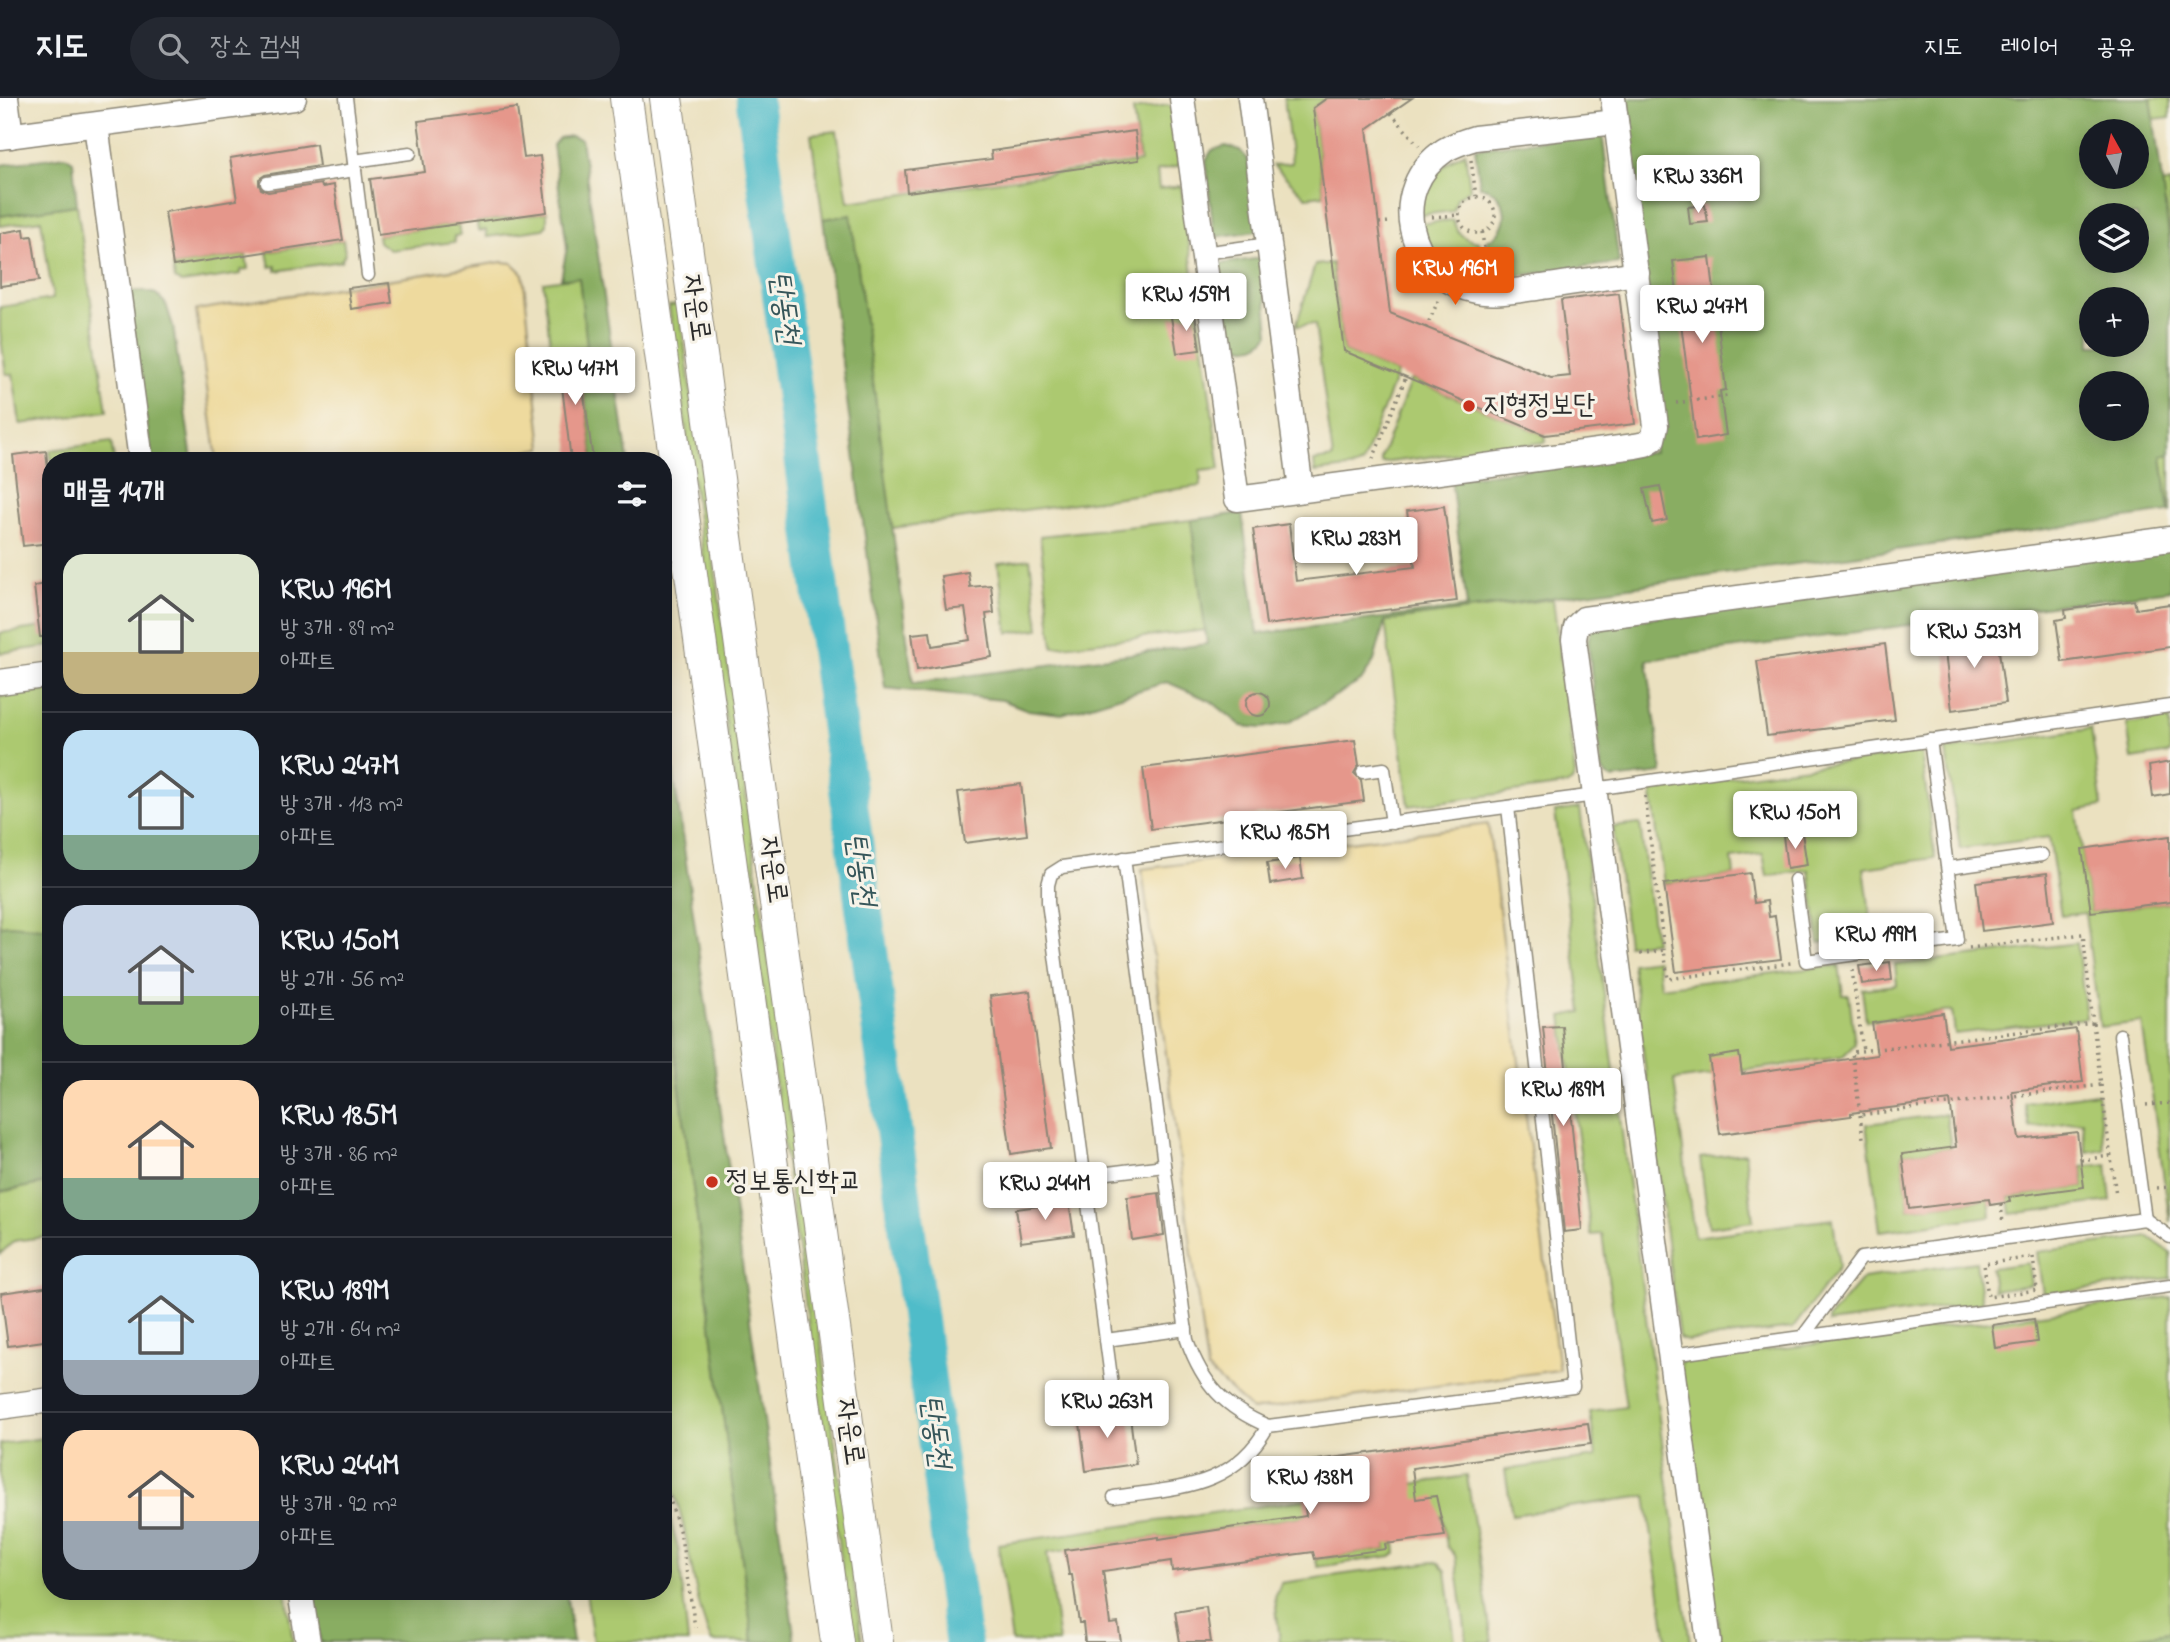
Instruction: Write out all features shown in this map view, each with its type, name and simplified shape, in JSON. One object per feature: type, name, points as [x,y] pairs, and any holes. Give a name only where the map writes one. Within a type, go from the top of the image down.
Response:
[{"type":"street","points":[[6,98],[6,137],[294,98]]},
{"type":"street","name":"자운로","points":[[626,98],[836,1642]]},
{"type":"street","name":"자운로","points":[[666,98],[877,1642]]},
{"type":"street","points":[[1182,98],[1237,499],[1645,444],[1653,439],[1656,426],[1637,273],[1614,110],[1468,140],[1445,150],[1421,174],[1414,190],[1410,220],[1413,237],[1420,252],[1449,279],[1473,291],[1489,292],[1637,273]]},
{"type":"street","points":[[1250,98],[1301,490]]},
{"type":"street","points":[[96,125],[140,452]]},
{"type":"street","points":[[1709,1642],[1574,639],[1576,627],[1584,619],[2170,539]]},
{"type":"street","points":[[0,681],[42,676]]},
{"type":"street","points":[[0,1407],[42,1401]]},
{"type":"street","points":[[301,1600],[308,1642]]},
{"type":"lane","points":[[345,98],[368,275]]},
{"type":"lane","points":[[267,183],[410,153]]},
{"type":"lane","points":[[1203,253],[1269,244]]},
{"type":"lane","points":[[1112,1385],[1048,886],[1051,874],[1062,867],[1508,807],[1643,782],[2170,706]]},
{"type":"lane","points":[[1795,880],[1806,961],[1957,940],[1930,740]]},
{"type":"lane","points":[[1363,772],[1384,769],[1392,823]]},
{"type":"lane","points":[[1124,858],[1186,1329],[1193,1357],[1211,1388],[1245,1416],[1268,1426],[1573,1387],[1508,807]]},
{"type":"lane","points":[[1948,868],[2042,855]]},
{"type":"lane","points":[[2120,1035],[2145,1219]]},
{"type":"lane","points":[[1084,1176],[1164,1166]]},
{"type":"lane","points":[[1804,1335],[1861,1258],[2145,1219],[2170,1237]]},
{"type":"lane","points":[[1671,1355],[2170,1286]]},
{"type":"lane","points":[[1106,1340],[1186,1329]]},
{"type":"lane","points":[[1114,1497],[1196,1485],[1217,1477],[1249,1453],[1268,1426]]},
{"type":"path","points":[[1391,113],[1432,161]]},
{"type":"path","points":[[1468,140],[1476,196]]},
{"type":"path","points":[[1476,196],[1487,199],[1495,215],[1491,226],[1475,233],[1464,229],[1458,218],[1460,206],[1469,197],[1476,196]]},
{"type":"path","points":[[1482,232],[1489,292]]},
{"type":"path","points":[[1426,328],[1449,279]]},
{"type":"path","points":[[1369,469],[1406,377]]},
{"type":"path","points":[[1653,406],[1727,396]]},
{"type":"path","points":[[1643,782],[1668,979],[1806,961]]},
{"type":"path","points":[[1957,940],[1959,949],[2083,934],[2116,1195]]},
{"type":"path","points":[[1617,957],[1664,950]]},
{"type":"path","points":[[1850,955],[1863,1051]]},
{"type":"path","points":[[1863,1139],[1852,1052],[2093,1023]]},
{"type":"path","points":[[1860,1115],[2101,1085]]},
{"type":"path","points":[[2130,1107],[2170,1102]]},
{"type":"path","points":[[2081,1160],[2111,1156]]},
{"type":"path","points":[[2033,1257],[2037,1290],[1988,1297],[1984,1264],[2033,1257]]},
{"type":"path","points":[[672,1506],[681,1537],[695,1627]]},
{"type":"green space","points":[[1284,98],[1327,98],[1313,108],[1324,195],[1306,197],[1273,165],[1292,163]]},
{"type":"green space","points":[[1622,98],[2151,98],[2170,243],[2170,454],[2162,456],[2169,512],[1385,621],[1374,661],[1361,681],[1288,723],[1262,728],[1242,726],[1211,701],[1167,682],[1062,714],[1028,710],[1002,700],[885,688],[823,219],[851,215],[913,683],[1207,644],[1191,520],[1242,513],[1258,634],[1467,607],[1451,479],[1654,452]]},
{"type":"green space","points":[[2151,98],[2170,98],[2170,118],[2154,120]]},
{"type":"green space","points":[[1168,105],[1172,108],[1179,166],[1157,171],[1159,189],[1181,186],[1220,469],[1200,471],[1201,486],[892,528],[851,215],[823,219],[811,134],[837,131],[848,202],[1140,162],[1133,110]]},
{"type":"green space","points":[[1602,133],[1619,263],[1491,279],[1487,241],[1501,228],[1504,211],[1497,196],[1480,186],[1475,148]]},
{"type":"green space","points":[[571,136],[581,139],[627,452],[592,452],[578,348],[587,346],[579,278],[561,279],[567,247],[553,145],[559,138]]},
{"type":"green space","points":[[1226,146],[1240,150],[1248,160],[1258,231],[1214,237],[1206,160],[1212,150]]},
{"type":"green space","points":[[1465,152],[1470,189],[1457,198],[1453,211],[1419,215],[1424,194],[1433,177]]},
{"type":"green space","points":[[65,156],[73,161],[77,205],[0,216],[0,165]]},
{"type":"green space","points":[[2170,183],[2170,243],[2162,185]]},
{"type":"green space","points":[[77,205],[107,411],[20,424],[13,374],[6,374],[0,332],[0,307],[53,299],[41,220],[0,226],[0,216]]},
{"type":"green space","points":[[547,212],[547,225],[543,229],[487,237],[486,230],[478,231],[477,222]]},
{"type":"green space","points":[[1453,220],[1462,236],[1479,242],[1484,279],[1471,278],[1450,269],[1436,254],[1419,224]]},
{"type":"green space","points":[[458,224],[460,235],[454,236],[455,242],[390,250],[379,242],[378,235]]},
{"type":"green space","points":[[343,240],[345,253],[341,261],[276,271],[276,266],[270,267],[267,252]]},
{"type":"green space","points":[[246,255],[248,269],[241,270],[241,274],[182,283],[175,279],[173,266]]},
{"type":"green space","points":[[1262,258],[1269,334],[1254,346],[1242,347],[1228,334],[1218,264]]},
{"type":"green space","points":[[1332,263],[1344,351],[1397,373],[1362,464],[1315,472],[1314,461],[1333,458],[1315,324],[1296,326],[1315,265]]},
{"type":"green space","points":[[579,277],[588,347],[551,351],[543,282]]},
{"type":"green space","points":[[127,292],[156,294],[166,304],[173,326],[191,452],[151,452]]},
{"type":"green space","points":[[679,305],[862,1642],[852,1642],[669,306]]},
{"type":"green space","points":[[1411,379],[1545,435],[1546,442],[1381,463]]},
{"type":"green space","points":[[111,442],[113,452],[50,452]]},
{"type":"green space","points":[[2170,454],[2170,512],[2169,512],[2162,455]]},
{"type":"green space","points":[[1191,520],[1206,630],[1053,647],[1040,536]]},
{"type":"green space","points":[[2170,548],[2170,590],[1647,660],[1662,773],[1613,779],[1601,768],[1588,640],[1591,631],[1600,625]]},
{"type":"green space","points":[[1030,559],[1039,629],[1008,633],[998,563]]},
{"type":"green space","points":[[1553,599],[1575,774],[1572,781],[1566,785],[1409,806],[1385,621]]},
{"type":"green space","points":[[42,627],[42,647],[0,653],[0,633]]},
{"type":"green space","points":[[42,691],[42,928],[0,926],[0,697]]},
{"type":"green space","points":[[2169,718],[2170,753],[2132,759],[2127,724]]},
{"type":"green space","points":[[2091,729],[2102,806],[2077,811],[2091,912],[2170,902],[2170,1222],[2142,1022],[2100,1027],[2085,913],[2061,916],[2049,837],[1960,849],[1946,750]]},
{"type":"green space","points":[[1921,752],[1935,858],[1864,868],[1873,936],[1819,943],[1809,870],[1767,876],[1763,854],[1732,858],[1734,875],[1664,884],[1651,788]]},
{"type":"green space","points":[[672,762],[795,1642],[753,1642],[672,1029]]},
{"type":"green space","points":[[1580,808],[1690,1642],[1667,1642],[1646,1496],[1512,1515],[1505,1470],[1596,1457],[1590,1412],[1626,1407],[1602,1234],[1591,1235],[1562,1016],[1582,1012],[1555,812]]},
{"type":"green space","points":[[1640,824],[1655,942],[1628,945],[1613,827]]},
{"type":"green space","points":[[0,926],[42,928],[42,1184],[0,1192]]},
{"type":"green space","points":[[2077,943],[2086,1018],[1955,1034],[1952,1011],[1866,1021],[1862,989],[1897,985],[1895,965]]},
{"type":"green space","points":[[1657,960],[1660,987],[1839,965],[1843,995],[1849,995],[1855,1044],[1842,1057],[1674,1080],[1694,1237],[1833,1219],[1839,1267],[1793,1328],[1687,1341],[1679,1338],[1632,963]]},
{"type":"green space","points":[[672,1029],[753,1642],[712,1642],[697,1596],[672,1488]]},
{"type":"green space","points":[[2097,1093],[2104,1149],[2086,1152],[2082,1121],[2029,1128],[2025,1103]]},
{"type":"green space","points":[[1946,1114],[1951,1148],[1902,1154],[1909,1209],[1989,1199],[1991,1216],[1880,1231],[1866,1124]]},
{"type":"green space","points":[[1745,1153],[1753,1221],[1709,1227],[1700,1158]]},
{"type":"green space","points":[[2107,1164],[2111,1201],[2011,1214],[2009,1197],[2084,1187],[2082,1167]]},
{"type":"green space","points":[[42,1184],[42,1237],[14,1241],[0,1254],[0,1192]]},
{"type":"green space","points":[[2149,1237],[2170,1252],[2170,1278],[2043,1295],[2037,1252]]},
{"type":"green space","points":[[1976,1262],[1982,1303],[1828,1323],[1828,1319],[1863,1278]]},
{"type":"green space","points":[[2028,1263],[2031,1285],[1994,1290],[1991,1268]]},
{"type":"green space","points":[[2170,1297],[2170,1632],[2101,1642],[1721,1642],[1680,1362]]},
{"type":"green space","points":[[42,1438],[42,1600],[287,1600],[293,1642],[0,1642],[0,1444]]},
{"type":"green space","points":[[1467,1476],[1492,1642],[1467,1642],[1455,1555],[1447,1546],[1442,1516],[1389,1523],[1396,1554],[1318,1567],[1315,1559],[1386,1549],[1382,1520],[1306,1516],[1047,1553],[1059,1642],[1012,1642],[998,1544]]},
{"type":"green space","points":[[672,1527],[678,1549],[688,1642],[593,1642],[587,1600],[672,1600]]},
{"type":"green space","points":[[1439,1563],[1446,1571],[1455,1642],[1280,1642],[1275,1598],[1281,1583]]},
{"type":"green space","points":[[315,1600],[567,1600],[573,1642],[320,1642]]},
{"type":"green space","points":[[2170,1632],[2170,1642],[2101,1642]]},
{"type":"sand","points":[[502,262],[512,263],[523,274],[542,448],[523,452],[216,452],[196,310]]},
{"type":"sand","points":[[1488,824],[1559,1370],[1252,1410],[1207,1369],[1142,869]]},
{"type":"building","points":[[1327,98],[1412,98],[1367,129],[1390,313],[1551,378],[1570,376],[1561,300],[1619,293],[1635,424],[1545,435],[1344,351],[1313,108]]},
{"type":"building","points":[[517,108],[524,158],[540,156],[547,212],[378,235],[370,179],[425,172],[418,121]]},
{"type":"building","points":[[1135,131],[1139,160],[907,192],[905,170],[992,159],[991,151]]},
{"type":"building","points":[[316,144],[319,166],[265,175],[259,179],[259,185],[268,192],[321,184],[322,187],[334,185],[343,240],[173,266],[165,212],[237,200],[230,158]]},
{"type":"building","points":[[1705,205],[1708,222],[1690,224],[1688,207]]},
{"type":"building","points":[[24,229],[25,237],[32,236],[39,281],[0,286],[0,233]]},
{"type":"building","points":[[1710,257],[1726,390],[1720,391],[1726,435],[1696,440],[1673,261]]},
{"type":"building","points":[[389,283],[392,303],[351,309],[348,288]]},
{"type":"building","points":[[1195,314],[1200,350],[1177,353],[1171,317]]},
{"type":"building","points":[[578,351],[592,452],[570,452],[558,354]]},
{"type":"building","points":[[46,451],[42,452],[42,544],[23,546],[13,455]]},
{"type":"building","points":[[1660,486],[1667,520],[1652,523],[1644,489]]},
{"type":"building","points":[[1444,506],[1457,601],[1266,625],[1253,529],[1289,524],[1296,581],[1415,567],[1407,511]]},
{"type":"building","points":[[968,572],[970,587],[991,585],[994,613],[986,614],[992,657],[917,670],[912,634],[930,632],[932,646],[970,640],[965,608],[946,610],[941,576]]},
{"type":"building","points":[[42,585],[42,637],[40,637],[34,586]]},
{"type":"building","points":[[2134,600],[2136,609],[2170,604],[2170,647],[2062,662],[2056,620],[2066,618],[2065,610]]},
{"type":"building","points":[[1996,629],[2006,703],[1952,710],[1943,636]]},
{"type":"building","points":[[1885,644],[1895,720],[1767,736],[1757,661]]},
{"type":"building","points":[[1258,692],[1267,695],[1270,704],[1267,713],[1258,716],[1249,713],[1246,704],[1249,695]]},
{"type":"building","points":[[1355,740],[1359,765],[1354,773],[1361,780],[1364,801],[1151,829],[1143,768]]},
{"type":"building","points":[[2170,762],[2170,794],[2153,797],[2149,766]]},
{"type":"building","points":[[1021,784],[1027,835],[965,843],[958,792]]},
{"type":"building","points":[[1802,833],[1807,865],[1787,868],[1783,836]]},
{"type":"building","points":[[2170,836],[2170,902],[2091,912],[2082,849]]},
{"type":"building","points":[[1300,858],[1303,879],[1270,884],[1267,863]]},
{"type":"building","points":[[1750,873],[1754,903],[1767,901],[1769,917],[1775,916],[1781,959],[1676,972],[1664,884]]},
{"type":"building","points":[[2047,873],[2053,922],[1982,931],[1976,882]]},
{"type":"building","points":[[1890,962],[1892,980],[1862,984],[1859,966]]},
{"type":"building","points":[[1030,991],[1051,1148],[1011,1154],[990,996]]},
{"type":"building","points":[[1943,1013],[1948,1046],[2076,1029],[2083,1082],[2012,1091],[2019,1139],[2077,1132],[2084,1187],[2009,1197],[2010,1202],[1990,1205],[1989,1199],[1909,1209],[1902,1154],[1956,1147],[1950,1100],[1720,1134],[1709,1058],[1739,1053],[1742,1074],[1877,1055],[1872,1023]]},
{"type":"building","points":[[1562,1026],[1582,1230],[1564,1232],[1543,1027]]},
{"type":"building","points":[[1159,1193],[1164,1235],[1132,1240],[1127,1197]]},
{"type":"building","points":[[1069,1202],[1074,1235],[1021,1242],[1016,1209]]},
{"type":"building","points":[[42,1287],[42,1341],[8,1346],[1,1293]]},
{"type":"building","points":[[2034,1319],[2037,1342],[1995,1348],[1992,1325]]},
{"type":"building","points":[[1129,1409],[1136,1464],[1086,1471],[1079,1415]]},
{"type":"building","points":[[1588,1423],[1591,1444],[1412,1468],[1416,1499],[1436,1496],[1445,1536],[1385,1544],[1386,1549],[1315,1559],[1313,1552],[1172,1571],[1171,1561],[1103,1571],[1110,1624],[1118,1623],[1121,1642],[1085,1642],[1065,1550],[1159,1539],[1306,1516],[1302,1483],[1261,1488],[1258,1468]]},
{"type":"building","points":[[1206,1607],[1211,1642],[1180,1642],[1175,1612]]},
{"type":"waterway","name":"탄동천","points":[[754,98],[963,1642]]},
{"type":"place","name":"지형정보단","points":[[1469,406]]},
{"type":"place","name":"정보통신학교","points":[[712,1182]]}]
